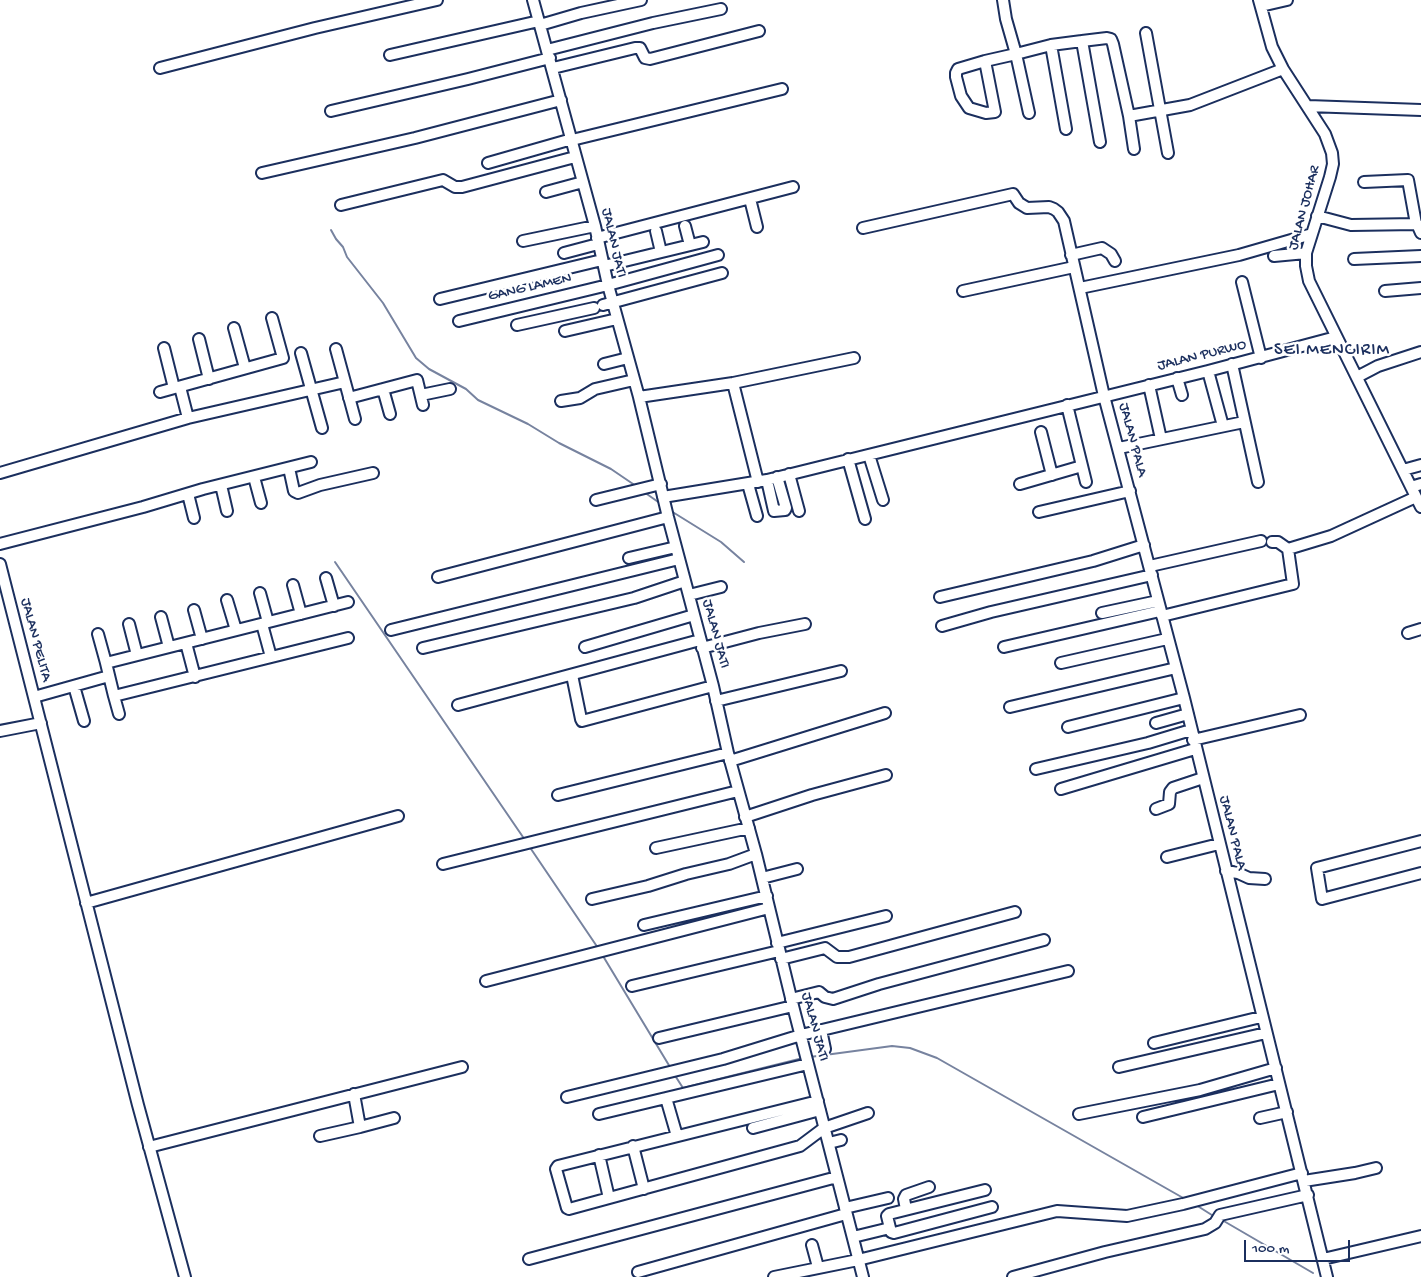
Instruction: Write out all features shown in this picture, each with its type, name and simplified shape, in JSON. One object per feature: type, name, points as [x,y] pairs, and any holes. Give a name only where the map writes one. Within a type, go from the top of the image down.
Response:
[{"type":"street","points":[[160,68],[315,28],[437,0]]},
{"type":"street","name":"JALAN JATI","points":[[534,0],[595,226],[608,285],[603,305],[617,319],[639,397],[656,485],[665,507],[686,581],[729,757],[767,896],[779,951],[863,1277]]},
{"type":"street","points":[[390,56],[641,0]]},
{"type":"street","points":[[1003,0],[1029,113]]},
{"type":"street","points":[[1260,3],[1287,0]]},
{"type":"street","name":"JALAN JOHAR","points":[[1260,3],[1272,47],[1283,69],[1325,134],[1333,159],[1330,177],[1306,253],[1309,281],[1403,470],[1416,485],[1419,502]]},
{"type":"street","points":[[331,111],[550,59],[647,25],[721,9]]},
{"type":"street","points":[[550,59],[635,48],[640,48],[645,58],[650,59],[759,31]]},
{"type":"street","points":[[1146,32],[1159,112],[1168,153]]},
{"type":"street","points":[[985,61],[995,112],[986,113],[969,108],[961,96],[956,77],[958,69],[985,61],[1051,45],[1111,39],[1130,116],[1134,148]]},
{"type":"street","points":[[1082,41],[1100,142]]},
{"type":"street","points":[[1051,45],[1066,129]]},
{"type":"street","points":[[1130,116],[1190,105],[1283,69]]},
{"type":"street","points":[[488,163],[572,140],[782,89]]},
{"type":"street","points":[[262,173],[415,138],[561,100]]},
{"type":"street","points":[[1308,106],[1421,110]]},
{"type":"street","points":[[341,205],[443,180],[462,188],[576,157]]},
{"type":"street","points":[[1317,216],[1351,225],[1418,228],[1408,180],[1364,182]]},
{"type":"street","points":[[546,192],[583,182]]},
{"type":"street","points":[[564,253],[598,241],[793,187]]},
{"type":"street","name":"JALAN PALA","points":[[863,228],[1013,194],[1019,203],[1027,208],[1048,208],[1058,212],[1064,222],[1104,396],[1184,698],[1261,1017],[1276,1068],[1327,1277]]},
{"type":"street","points":[[750,199],[757,227]]},
{"type":"street","points":[[522,241],[595,226]]},
{"type":"street","points":[[685,226],[690,245]]},
{"type":"street","points":[[656,231],[661,252]]},
{"type":"street","points":[[1080,288],[1222,259],[1312,234]]},
{"type":"street","points":[[440,299],[703,242]]},
{"type":"street","points":[[1071,255],[1102,248],[1111,254],[1115,261]]},
{"type":"street","points":[[1274,256],[1306,253]]},
{"type":"street","name":"GANG LAMEN","points":[[459,321],[608,285],[718,255]]},
{"type":"street","points":[[1354,259],[1421,256]]},
{"type":"street","points":[[963,291],[1074,266]]},
{"type":"street","points":[[517,325],[603,305],[722,273]]},
{"type":"street","points":[[1242,282],[1261,358]]},
{"type":"street","points":[[1385,290],[1421,288]]},
{"type":"street","points":[[160,392],[283,358],[272,318]]},
{"type":"street","points":[[565,331],[617,319]]},
{"type":"street","points":[[234,328],[245,368]]},
{"type":"street","name":"JALAN PURWO","points":[[438,577],[665,507],[757,482],[1261,358],[1336,337]]},
{"type":"street","points":[[199,338],[209,379]]},
{"type":"street","points":[[164,348],[188,418]]},
{"type":"street","points":[[336,348],[355,419]]},
{"type":"street","points":[[1357,377],[1378,366],[1421,352]]},
{"type":"street","points":[[301,353],[322,428]]},
{"type":"street","points":[[604,364],[628,358]]},
{"type":"street","points":[[639,397],[733,383],[854,358]]},
{"type":"street","points":[[1232,364],[1258,482]]},
{"type":"street","points":[[1208,371],[1223,426]]},
{"type":"street","points":[[1177,378],[1182,395]]},
{"type":"street","points":[[349,398],[417,380],[422,400],[450,389]]},
{"type":"street","points":[[561,401],[580,398],[595,389],[634,380]]},
{"type":"street","points":[[0,473],[188,418],[345,382]]},
{"type":"street","points":[[733,383],[757,482],[757,516]]},
{"type":"street","points":[[1149,385],[1161,439]]},
{"type":"street","points":[[383,389],[390,414]]},
{"type":"street","points":[[1067,405],[1086,482]]},
{"type":"street","points":[[1119,448],[1244,422]]},
{"type":"street","points":[[1041,432],[1052,475]]},
{"type":"street","points":[[868,455],[883,500]]},
{"type":"street","points":[[848,459],[865,519]]},
{"type":"street","points":[[0,544],[311,462]]},
{"type":"street","points":[[1403,470],[1421,465]]},
{"type":"street","points":[[1020,484],[1082,466]]},
{"type":"street","points":[[288,468],[294,491],[298,493],[320,485],[373,474]]},
{"type":"street","points":[[788,474],[799,511]]},
{"type":"street","points":[[254,477],[261,503]]},
{"type":"street","points":[[757,482],[774,511],[785,510],[777,477]]},
{"type":"street","points":[[221,485],[227,511]]},
{"type":"street","points":[[596,500],[656,485]]},
{"type":"street","points":[[1040,512],[1130,491]]},
{"type":"street","points":[[188,494],[194,518]]},
{"type":"street","points":[[1288,549],[1331,536],[1419,502]]},
{"type":"street","points":[[942,626],[1261,541]]},
{"type":"street","points":[[1004,647],[1160,609],[1293,584],[1288,549],[1278,542],[1272,542]]},
{"type":"street","points":[[940,597],[1093,561],[1144,545]]},
{"type":"street","points":[[629,558],[676,548]]},
{"type":"street","points":[[391,630],[679,560]]},
{"type":"street","name":"JALAN PELITA","points":[[0,564],[149,1147],[186,1277]]},
{"type":"street","points":[[326,578],[334,606]]},
{"type":"street","points":[[423,648],[634,598],[686,581]]},
{"type":"street","points":[[293,585],[301,614]]},
{"type":"street","points":[[689,595],[721,587]]},
{"type":"street","points":[[260,593],[271,657]]},
{"type":"street","points":[[227,600],[236,630]]},
{"type":"street","points":[[106,663],[348,602]]},
{"type":"street","points":[[1102,613],[1160,609]]},
{"type":"street","points":[[194,610],[202,639]]},
{"type":"street","points":[[585,647],[694,616]]},
{"type":"street","points":[[162,617],[169,647]]},
{"type":"street","points":[[129,624],[138,655]]},
{"type":"street","points":[[458,705],[701,644],[805,624]]},
{"type":"street","points":[[1408,633],[1421,629]]},
{"type":"street","points":[[98,634],[119,714]]},
{"type":"street","points":[[114,696],[348,638]]},
{"type":"street","points":[[1061,663],[1167,639]]},
{"type":"street","points":[[186,643],[195,677]]},
{"type":"street","points":[[1010,707],[1176,668]]},
{"type":"street","points":[[716,702],[841,671]]},
{"type":"street","points":[[572,675],[580,719],[582,720],[713,686]]},
{"type":"street","points":[[34,697],[109,676]]},
{"type":"street","points":[[74,686],[84,721]]},
{"type":"street","points":[[1068,727],[1184,698]]},
{"type":"street","points":[[558,795],[729,757],[884,713]]},
{"type":"street","points":[[1156,723],[1188,714]]},
{"type":"street","points":[[1061,789],[1193,740],[1300,716]]},
{"type":"street","points":[[0,731],[41,723]]},
{"type":"street","points":[[1036,769],[1148,743],[1193,740]]},
{"type":"street","points":[[745,817],[886,776]]},
{"type":"street","points":[[1156,809],[1169,804],[1170,792],[1173,788],[1203,778]]},
{"type":"street","points":[[443,864],[738,791]]},
{"type":"street","points":[[86,902],[398,816]]},
{"type":"street","points":[[656,848],[749,828]]},
{"type":"street","points":[[1421,841],[1317,868],[1322,898],[1421,873]]},
{"type":"street","points":[[1167,857],[1220,844]]},
{"type":"street","points":[[592,899],[729,864],[756,854]]},
{"type":"street","points":[[762,878],[797,869]]},
{"type":"street","points":[[1226,871],[1238,872],[1249,878],[1264,879]]},
{"type":"street","points":[[644,925],[767,896]]},
{"type":"street","points":[[486,980],[608,951],[769,908]]},
{"type":"street","points":[[779,951],[825,948],[838,957],[850,957],[1015,912]]},
{"type":"street","points":[[632,986],[779,951],[886,916]]},
{"type":"street","points":[[659,1038],[792,1002],[820,992],[825,998],[833,999],[879,984],[1044,940]]},
{"type":"street","points":[[567,1097],[722,1059],[821,1030],[1068,972]]},
{"type":"street","points":[[1154,1043],[1261,1017]]},
{"type":"street","points":[[821,1030],[825,1049]]},
{"type":"street","points":[[1120,1067],[1266,1033]]},
{"type":"street","points":[[599,1114],[808,1063]]},
{"type":"street","points":[[149,1147],[462,1067]]},
{"type":"street","points":[[1080,1114],[1200,1090],[1276,1068]]},
{"type":"street","points":[[1143,1117],[1279,1084]]},
{"type":"street","points":[[354,1094],[360,1126]]},
{"type":"street","points":[[666,1098],[677,1136]]},
{"type":"street","points":[[753,1128],[819,1105]]},
{"type":"street","points":[[819,1105],[633,1146],[558,1166],[556,1169],[568,1209],[800,1146],[824,1128],[868,1113]]},
{"type":"street","points":[[1260,1118],[1287,1112]]},
{"type":"street","points":[[320,1136],[394,1118]]},
{"type":"street","points":[[829,1143],[841,1140]]},
{"type":"street","points":[[633,1146],[644,1189]]},
{"type":"street","points":[[599,1155],[609,1198]]},
{"type":"street","points":[[774,1277],[858,1260],[1057,1212],[1127,1216],[1183,1204],[1205,1197],[1303,1177],[1355,1173],[1376,1168]]},
{"type":"street","points":[[529,1259],[837,1177]]},
{"type":"street","points":[[906,1209],[904,1199],[906,1196],[929,1188]]},
{"type":"street","points":[[985,1190],[888,1215],[891,1232],[894,1233],[992,1207]]},
{"type":"street","points":[[1013,1277],[1105,1252],[1205,1229],[1217,1219],[1308,1195]]},
{"type":"street","points":[[638,1272],[888,1198]]},
{"type":"street","points":[[853,1237],[890,1228]]},
{"type":"street","points":[[1322,1259],[1421,1236]]},
{"type":"street","points":[[812,1245],[818,1267]]},
{"type":"waterway","points":[[331,230],[343,247],[347,257],[383,303],[416,358],[429,369],[466,389],[478,400],[528,424],[559,443],[611,469],[636,486]]},
{"type":"waterway","points":[[644,492],[661,504]]},
{"type":"waterway","points":[[671,511],[721,542],[744,562]]},
{"type":"waterway","points":[[335,562],[525,840]]},
{"type":"waterway","points":[[529,846],[598,948]]},
{"type":"waterway","points":[[603,956],[670,1067]]},
{"type":"waterway","points":[[810,1057],[892,1046],[910,1048],[937,1058],[1185,1199]]},
{"type":"waterway","points":[[674,1074],[683,1088],[803,1058]]},
{"type":"waterway","points":[[1196,1205],[1215,1217]]},
{"type":"waterway","points":[[1222,1220],[1313,1273]]},
{"type":"district","name":"SEI MENCIRIM","points":[[1332,351]]}]
